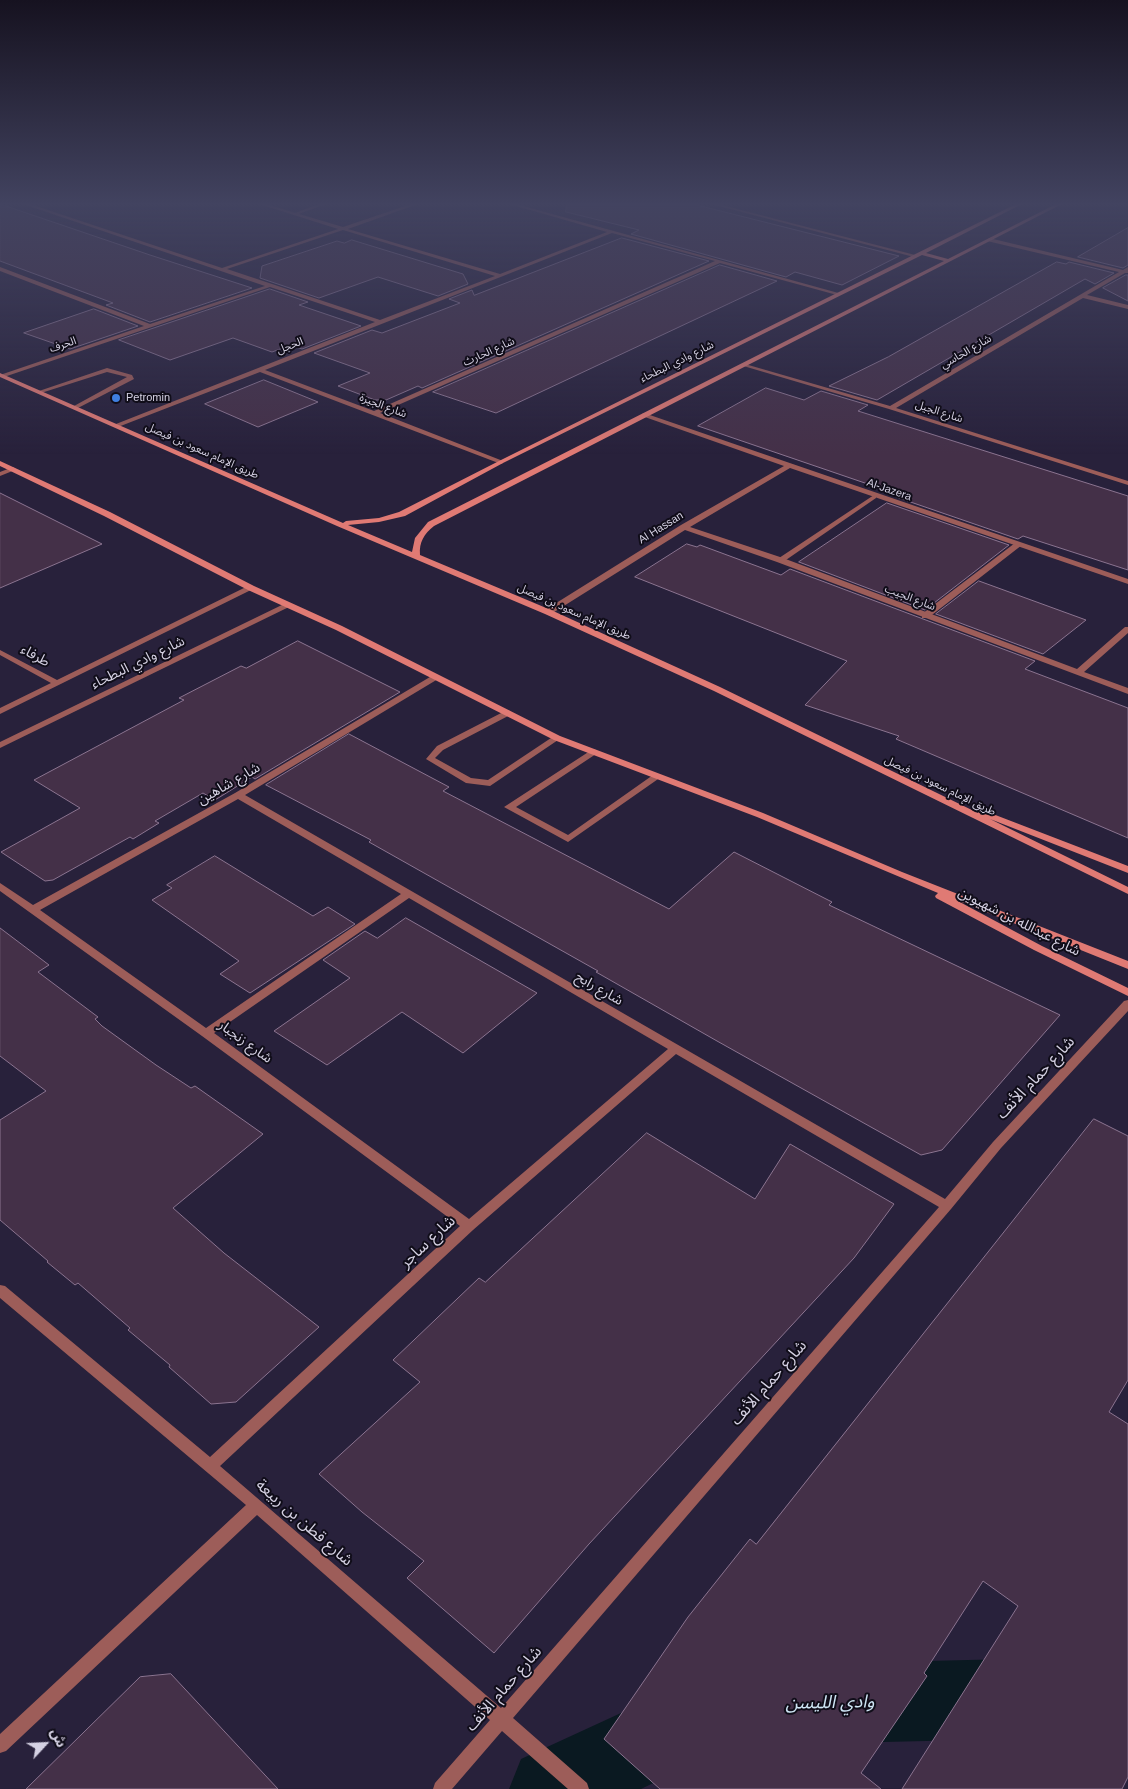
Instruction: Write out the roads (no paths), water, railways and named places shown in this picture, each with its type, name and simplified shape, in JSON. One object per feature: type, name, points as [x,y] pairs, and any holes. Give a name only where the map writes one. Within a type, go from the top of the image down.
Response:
[{"type":"street","points":[[48,287],[149,326]]},
{"type":"street","name":"الحرف","points":[[1,375],[265,287]]},
{"type":"street","points":[[279,287],[380,322]]},
{"type":"street","name":"الحجل","points":[[118,425],[467,287]]},
{"type":"street","name":"شارع الحارث","points":[[375,413],[660,287]]},
{"type":"street","points":[[816,287],[839,294]]},
{"type":"street","name":"شارع وادي البطحاء","points":[[340,524],[379,520],[402,514],[501,462],[852,287]]},
{"type":"street","points":[[416,555],[416,544],[419,535],[431,524],[895,287]]},
{"type":"street","name":"شارع الحاسي","points":[[891,408],[1098,287]]},
{"type":"street","points":[[1083,296],[1128,307]]},
{"type":"street","name":"شارع الجيل","points":[[743,365],[891,408],[1128,482]]},
{"type":"street","points":[[39,392],[107,370],[115,370],[130,376],[131,379],[76,407]]},
{"type":"street","name":"شارع الجيرة","points":[[258,370],[501,462]]},
{"type":"street","name":"طريق الإمام سعود بن فيصل","points":[[1,375],[340,524],[548,612],[717,690],[1128,891]]},
{"type":"street","name":"Al-Jazera","points":[[644,416],[1128,582]]},
{"type":"street","points":[[0,463],[107,514],[251,588],[339,628],[557,738],[760,815],[899,874],[1128,965]]},
{"type":"street","name":"Al Hassan","points":[[548,612],[684,527],[788,466]]},
{"type":"street","points":[[0,474],[13,469]]},
{"type":"street","points":[[780,560],[874,496]]},
{"type":"street","name":"شارع الجيب","points":[[684,527],[780,560],[1128,691]]},
{"type":"street","points":[[925,616],[1018,545]]},
{"type":"street","name":"شارع وادي البطحاء","points":[[0,712],[251,588]]},
{"type":"street","name":"شارع وادي البطحاء","points":[[0,745],[289,605]]},
{"type":"street","points":[[1079,672],[1128,629]]},
{"type":"street","name":"طرفاء","points":[[0,652],[57,683]]},
{"type":"street","name":"شارع شاهين","points":[[34,909],[238,795],[435,677]]},
{"type":"street","points":[[507,713],[440,748],[430,759],[469,781],[490,783],[557,738]]},
{"type":"street","points":[[593,752],[509,807],[568,839],[656,777]]},
{"type":"street","points":[[920,789],[1128,870]]},
{"type":"street","name":"شارع رابح","points":[[238,795],[674,1050],[947,1206]]},
{"type":"street","name":"شارع عبدالله بن شهيوين","points":[[899,874],[1038,948],[1128,992]]},
{"type":"street","name":"شارع زنجبار","points":[[0,886],[206,1033],[469,1226]]},
{"type":"street","points":[[206,1033],[408,894]]},
{"type":"street","name":"شارع حمام الأنف","points":[[441,1789],[947,1206],[997,1145],[1128,1004]]},
{"type":"street","name":"شارع ساجر","points":[[211,1465],[469,1226],[674,1050]]},
{"type":"street","name":"شارع قطن بن ربيعة","points":[[0,1290],[211,1465],[581,1789]]},
{"type":"street","points":[[0,1745],[257,1505]]},
{"type":"waterway","name":"وادي الليسن","points":[[842,1703],[1094,1697],[1128,1706]]},
{"type":"waterway","name":"وادي الليسن","points":[[551,1789],[684,1725]]},
{"type":"place","name":"Petromin","points":[[116,398]]}]
